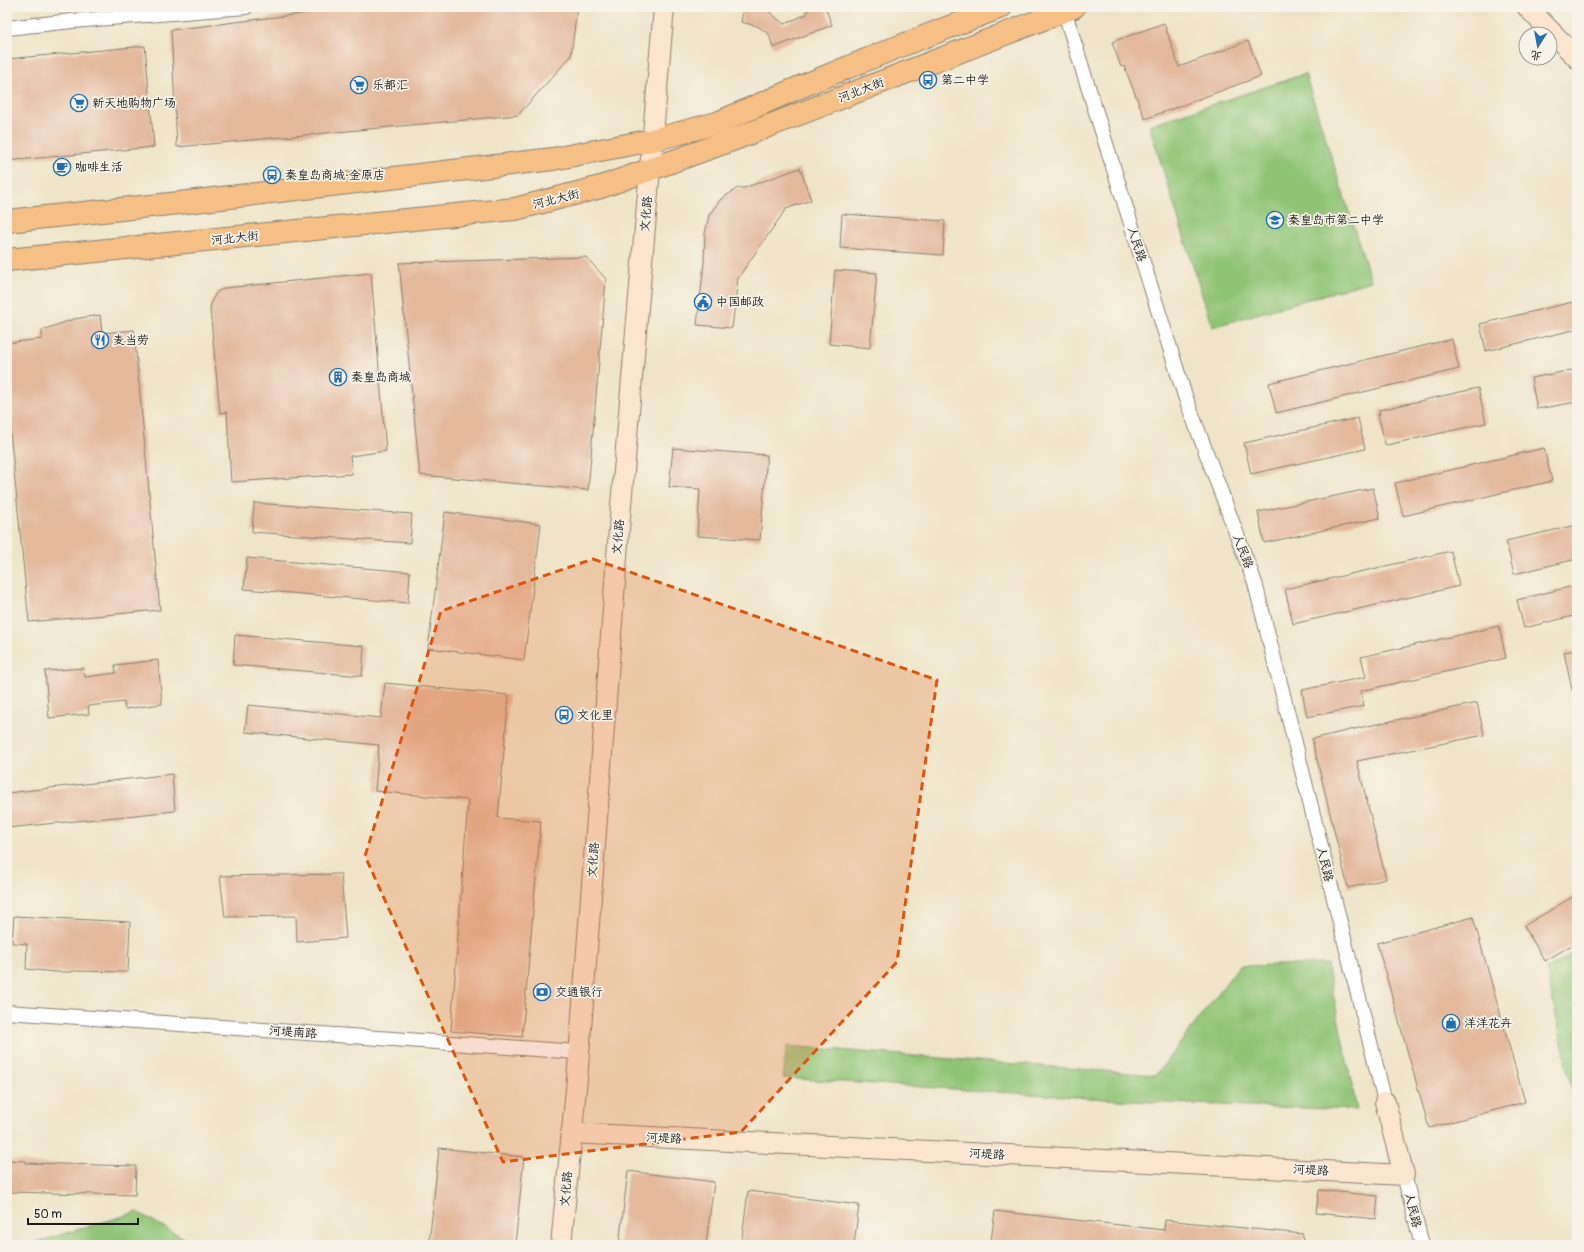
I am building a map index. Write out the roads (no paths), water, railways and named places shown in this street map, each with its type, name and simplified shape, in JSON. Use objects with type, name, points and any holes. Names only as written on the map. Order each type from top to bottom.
[{"type":"main road","name":"文化路","points":[[561,1245],[578,1060],[620,517],[653,140],[655,94],[664,7]]},
{"type":"main road","points":[[7,221],[179,203],[553,158],[653,140],[717,123],[800,87],[1001,7]]},
{"type":"main road","points":[[1527,7],[1577,58]]},
{"type":"main road","name":"河北大街","points":[[7,260],[515,209],[601,187],[735,139],[1069,9]]},
{"type":"main road","points":[[1385,1102],[1404,1175]]},
{"type":"main road","name":"河堤路","points":[[571,1133],[1404,1175]]},
{"type":"street","points":[[7,28],[72,21],[246,7]]},
{"type":"street","name":"人民路","points":[[1069,9],[1185,396],[1255,583],[1385,1102]]},
{"type":"street","name":"河堤南路","points":[[7,1012],[578,1060]]},
{"type":"street","name":"人民路","points":[[1404,1175],[1422,1245]]},
{"type":"place","name":"第二中学","points":[[928,80]]},
{"type":"place","name":"乐都汇","points":[[359,85]]},
{"type":"place","name":"新天地购物广场","points":[[79,103]]},
{"type":"place","name":"咖啡生活","points":[[62,167]]},
{"type":"place","name":"秦皇岛商城·金原店","points":[[272,175]]},
{"type":"place","name":"秦皇岛市第二中学","points":[[1275,220]]},
{"type":"place","name":"中国邮政","points":[[703,302]]},
{"type":"place","name":"麦当劳","points":[[100,340]]},
{"type":"place","name":"秦皇岛商城","points":[[338,377]]},
{"type":"place","name":"文化里","points":[[564,715]]},
{"type":"place","name":"交通银行","points":[[542,992]]},
{"type":"place","name":"洋洋花卉","points":[[1451,1023]]}]
